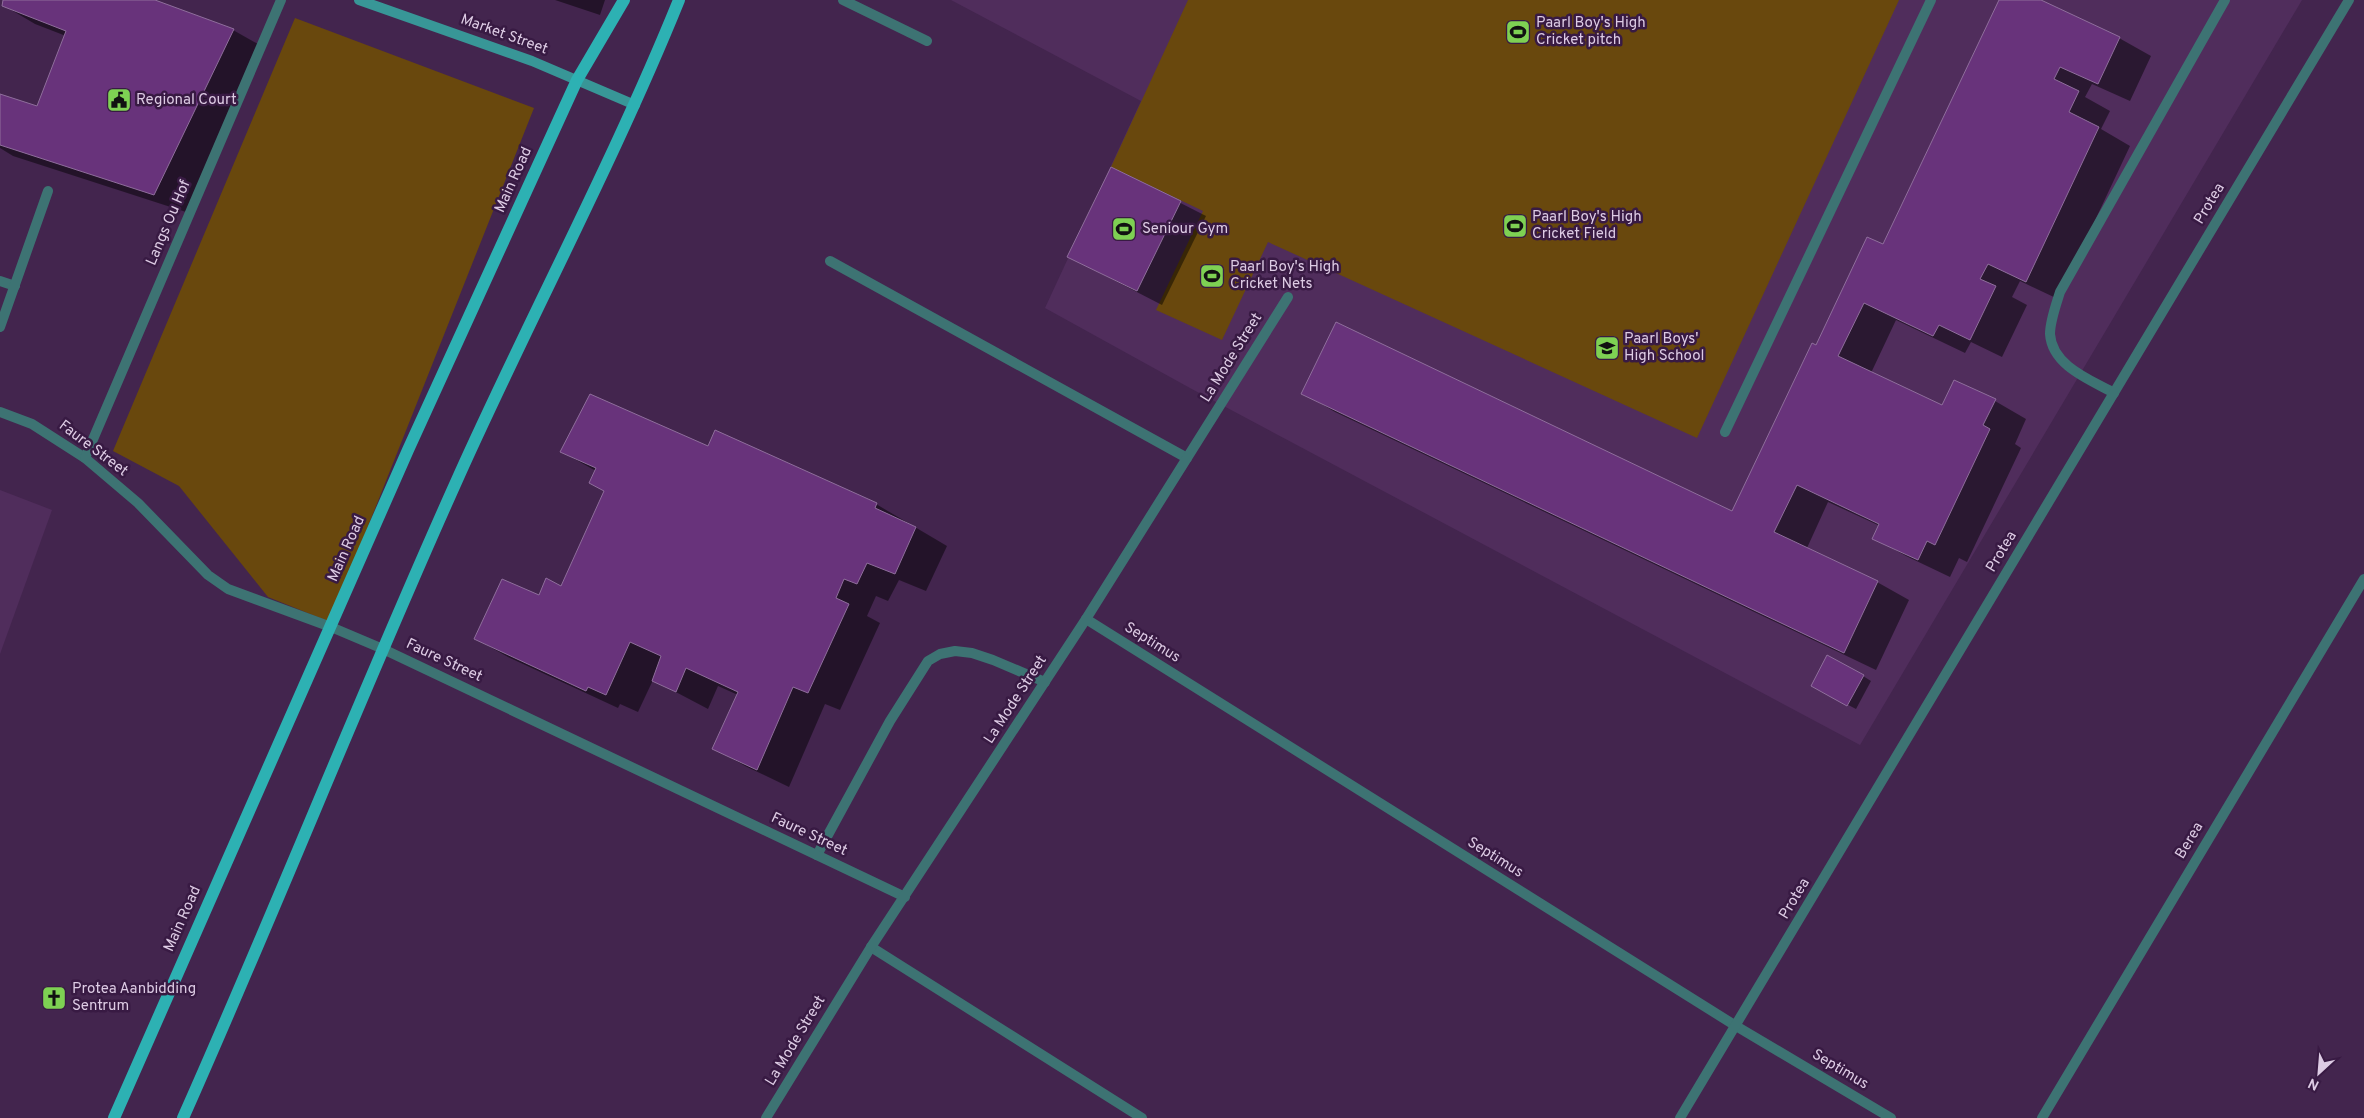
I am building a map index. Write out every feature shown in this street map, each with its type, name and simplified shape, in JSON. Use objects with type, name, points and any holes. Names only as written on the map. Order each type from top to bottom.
[{"type":"main road","name":"Market Street","points":[[360,0],[488,44],[635,105]]},
{"type":"main road","name":"Main Road","points":[[114,1118],[408,450],[577,80],[624,0]]},
{"type":"main road","points":[[183,1118],[246,976],[383,649],[458,477],[635,105],[680,0]]},
{"type":"street","name":"Langs Ou Hof","points":[[85,458],[282,0]]},
{"type":"street","points":[[843,0],[927,41]]},
{"type":"street","points":[[1725,432],[1931,0]]},
{"type":"street","points":[[2114,393],[2066,365],[2054,351],[2050,334],[2054,312],[2060,292],[2225,0]]},
{"type":"street","name":"Protea","points":[[1680,1118],[2349,0]]},
{"type":"street","points":[[0,327],[48,192]]},
{"type":"street","points":[[830,261],[1187,458]]},
{"type":"street","points":[[0,281],[15,286]]},
{"type":"street","name":"La Mode Street","points":[[766,1118],[871,947],[1086,620],[1288,298]]},
{"type":"street","name":"Faure Street","points":[[0,412],[32,424],[85,458],[138,503],[208,575],[228,589],[331,627],[383,649],[905,897]]},
{"type":"street","name":"Berea","points":[[2042,1118],[2364,579]]},
{"type":"street","name":"Septimus","points":[[1086,620],[1736,1026],[1891,1118]]},
{"type":"street","points":[[816,855],[890,721],[928,661],[940,654],[955,651],[972,653],[1045,682]]},
{"type":"street","points":[[871,947],[1142,1118]]},
{"type":"shaded area","name":"Paarl Boys' High School","points":[[951,0],[2302,0],[1860,745],[1190,388],[1045,308],[1141,101]]},
{"type":"shaded area","name":"Paarl Boy's High Cricket Field","points":[[1188,0],[1899,0],[1697,438],[1268,242],[1222,340],[1156,310],[1203,211],[1111,167]]},
{"type":"shaded area","points":[[295,18],[534,108],[330,622],[268,597],[179,486],[113,451]]},
{"type":"shaded area","points":[[0,490],[52,510],[0,654]]},
{"type":"building","name":"Regional Court","points":[[3,0],[155,0],[234,29],[154,195],[0,145],[0,94],[37,106],[66,31],[2,6]]},
{"type":"building","points":[[1999,0],[2041,0],[2120,37],[2098,84],[2060,67],[2054,79],[2079,91],[2069,112],[2099,127],[2026,282],[1988,264],[1980,279],[1996,286],[1970,340],[1939,325],[1933,336],[1864,303],[1838,356],[1942,405],[1954,380],[1996,399],[1983,425],[1990,429],[1935,545],[1927,541],[1918,560],[1872,539],[1879,524],[1797,485],[1774,532],[1878,581],[1844,653],[1301,394],[1336,322],[1732,511],[1812,343],[1816,345],[1867,237],[1883,244]]},
{"type":"building","name":"Seniour Gym","points":[[1111,167],[1181,201],[1137,291],[1067,257]]},
{"type":"building","points":[[590,394],[708,446],[715,430],[877,503],[875,508],[916,527],[895,574],[867,563],[857,584],[844,579],[836,598],[849,604],[808,693],[793,687],[757,770],[712,749],[738,692],[686,668],[676,692],[652,681],[661,656],[630,642],[606,695],[588,687],[586,691],[474,639],[502,579],[539,595],[546,578],[561,586],[604,491],[589,483],[596,468],[560,452]]},
{"type":"building","points":[[1827,655],[1864,675],[1847,706],[1811,686]]},
{"type":"place","name":"Paarl Boy's High Cricket pitch","points":[[1518,32]]},
{"type":"place","name":"Regional Court","points":[[119,100]]},
{"type":"place","name":"Paarl Boy's High Cricket Field","points":[[1515,226]]},
{"type":"place","name":"Seniour Gym","points":[[1124,229]]},
{"type":"place","name":"Paarl Boy's High Cricket Nets","points":[[1212,276]]},
{"type":"place","name":"Paarl Boys' High School","points":[[1607,348]]},
{"type":"place","name":"Protea Aanbidding Sentrum","points":[[54,998]]}]
